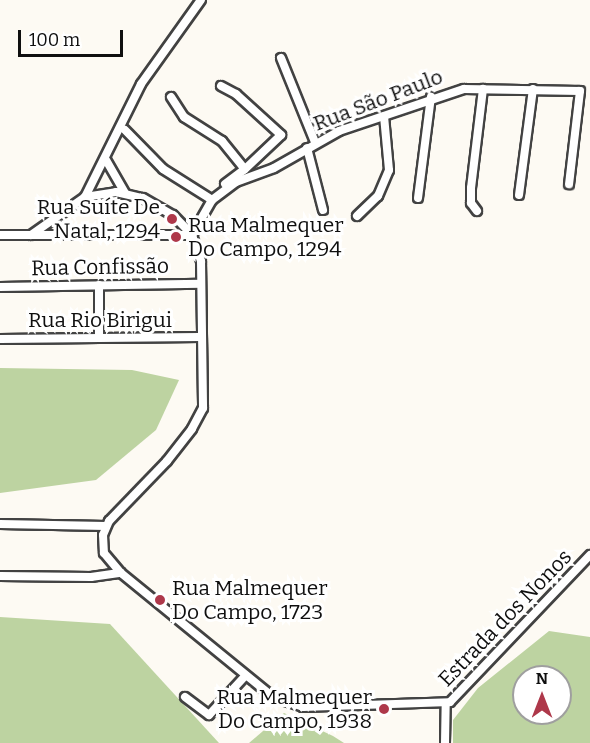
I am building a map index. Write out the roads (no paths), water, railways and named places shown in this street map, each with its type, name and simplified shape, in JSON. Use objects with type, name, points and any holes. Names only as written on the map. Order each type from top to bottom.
[{"type":"street","points":[[31,235],[85,196],[106,160],[141,84],[201,0]]},
{"type":"street","points":[[281,58],[315,142]]},
{"type":"street","points":[[221,86],[236,94],[281,135],[245,169],[225,183],[225,189]]},
{"type":"street","name":"Rua São Paulo","points":[[192,235],[212,200],[225,189],[274,168],[315,142],[431,97],[464,89],[577,89],[582,95],[569,184]]},
{"type":"street","points":[[477,212],[471,203],[471,188],[483,89]]},
{"type":"street","points":[[519,195],[533,89]]},
{"type":"street","points":[[171,97],[184,117],[222,141],[245,169]]},
{"type":"street","points":[[418,198],[431,97]]},
{"type":"street","points":[[357,216],[378,196],[389,170],[384,116]]},
{"type":"street","points":[[125,130],[163,169],[212,200]]},
{"type":"street","points":[[307,148],[322,210]]},
{"type":"street","points":[[106,160],[125,193]]},
{"type":"street","points":[[85,196],[125,193],[181,220],[192,235],[200,253],[200,337],[204,401],[201,414],[167,461],[106,526],[104,553],[121,573],[273,697],[292,705],[446,704],[445,743]]},
{"type":"street","points":[[174,233],[181,220]]},
{"type":"street","points":[[0,235],[174,233],[192,235]]},
{"type":"street","name":"Rua Confissão","points":[[0,287],[201,284]]},
{"type":"street","points":[[99,285],[99,337]]},
{"type":"street","name":"Rua Rio Birigui","points":[[0,339],[200,337]]},
{"type":"street","points":[[0,524],[106,526]]},
{"type":"street","name":"Estrada dos Nonos","points":[[446,704],[457,697],[590,555]]},
{"type":"street","points":[[0,576],[91,577],[121,573]]},
{"type":"street","points":[[185,697],[209,715],[246,675]]},
{"type":"place","name":"Rua Suíte De Natal, 1294","points":[[172,219]]},
{"type":"place","name":"Rua Malmequer Do Campo, 1294","points":[[176,237]]},
{"type":"place","name":"Rua Malmequer Do Campo, 1723","points":[[160,600]]},
{"type":"place","name":"Rua Malmequer Do Campo, 1938","points":[[384,709]]}]
